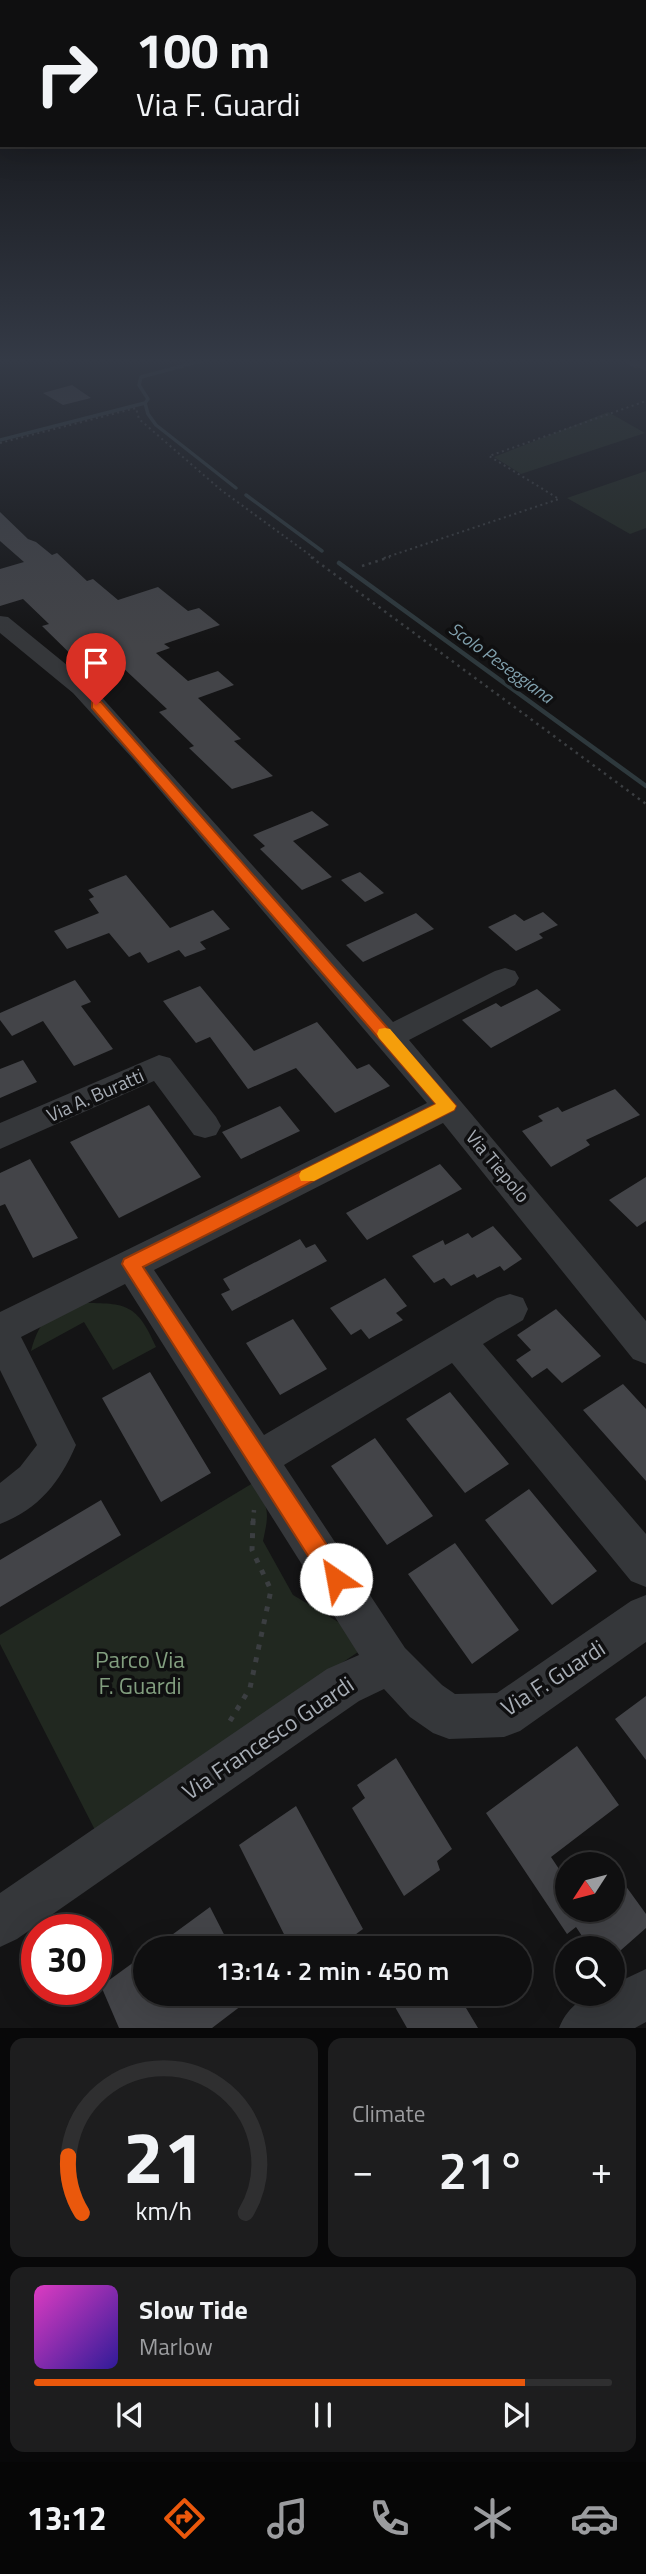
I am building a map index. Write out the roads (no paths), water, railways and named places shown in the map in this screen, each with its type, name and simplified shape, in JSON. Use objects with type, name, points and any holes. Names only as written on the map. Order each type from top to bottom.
[{"type":"street","name":"Via Tiepolo","points":[[0,622],[80,688],[143,755],[448,1106],[646,1348]]},
{"type":"street","points":[[388,1038],[505,978]]},
{"type":"street","name":"Via A. Buratti","points":[[0,1137],[159,1066],[205,1126]]},
{"type":"street","points":[[0,1505],[14,1497],[48,1466],[57,1445],[0,1332],[448,1106]]},
{"type":"street","points":[[131,1264],[390,1663]]},
{"type":"street","points":[[259,1460],[510,1309]]},
{"type":"street","points":[[457,1341],[646,1566]]},
{"type":"street","name":"Via F. Guardi","points":[[390,1663],[426,1701],[449,1717],[504,1715],[646,1616]]},
{"type":"street","name":"Via Francesco Guardi","points":[[0,1922],[343,1685],[390,1663]]},
{"type":"street","points":[[585,2028],[646,1994]]},
{"type":"waterway","name":"Scolo Peseggiana","points":[[195,456],[236,488]]},
{"type":"waterway","name":"Scolo Peseggiana","points":[[246,495],[322,551]]},
{"type":"waterway","name":"Scolo Peseggiana","points":[[339,563],[646,786]]},
{"type":"park label","name":"Parco Via F. Guardi","points":[[140,1673]]}]
